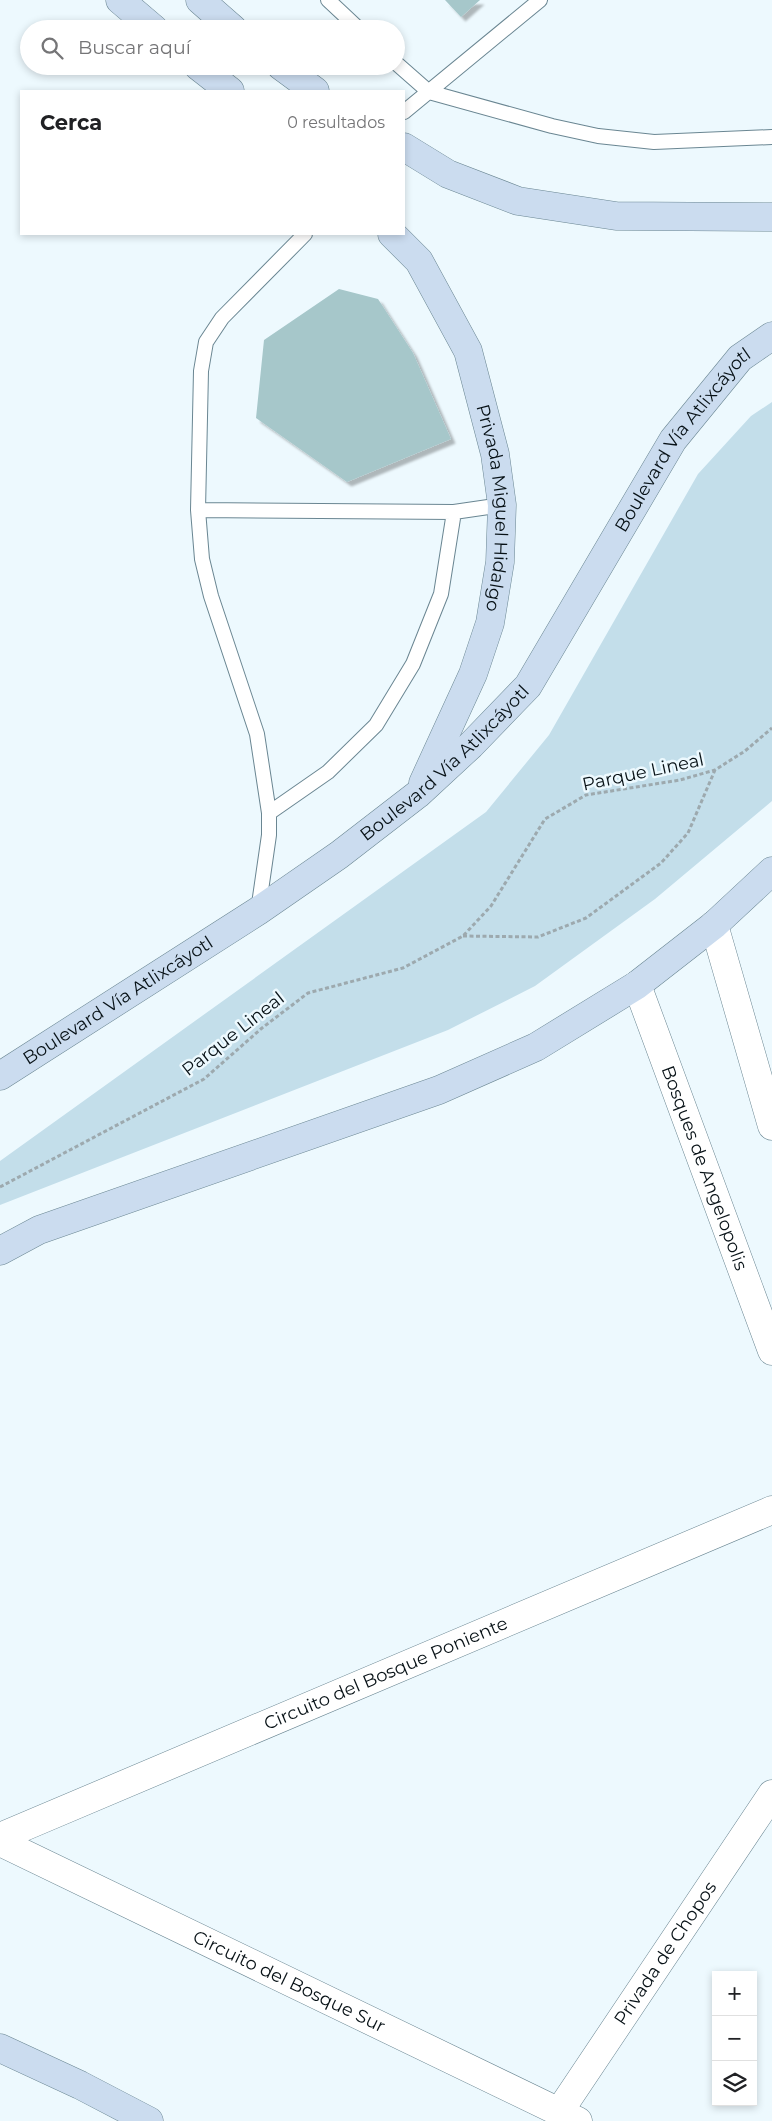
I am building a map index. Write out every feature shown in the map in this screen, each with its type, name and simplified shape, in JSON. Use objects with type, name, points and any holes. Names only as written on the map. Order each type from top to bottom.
[{"type":"main road","points":[[120,0],[143,20]]},
{"type":"main road","points":[[200,0],[223,20]]},
{"type":"main road","points":[[210,75],[229,90]]},
{"type":"main road","points":[[293,75],[314,90]]},
{"type":"main road","points":[[405,148],[448,174],[518,201],[616,216],[772,217]]},
{"type":"main road","name":"Privada Miguel Hidalgo","points":[[393,235],[419,262],[468,351],[495,454],[502,505],[500,562],[490,624],[473,674],[418,794]]},
{"type":"main road","name":"Boulevard Vía Atlixcáyotl","points":[[0,1076],[339,856],[418,794],[472,745],[528,686],[673,440],[740,358],[772,336]]},
{"type":"main road","points":[[0,1251],[39,1230],[439,1090],[536,1047],[637,986],[714,925],[772,871]]},
{"type":"main road","points":[[0,2048],[80,2085],[150,2121]]},
{"type":"street","points":[[714,925],[772,1126]]},
{"type":"street","name":"Bosques de Angelopolis","points":[[637,986],[765,1313],[772,1351]]},
{"type":"street","name":"Circuito del Bosque Poniente","points":[[0,1837],[772,1510]]},
{"type":"street","name":"Privada de Chopos","points":[[569,2116],[772,1794]]},
{"type":"street","name":"Circuito del Bosque Sur","points":[[0,1842],[569,2116]]},
{"type":"lane","points":[[328,0],[349,20]]},
{"type":"lane","points":[[405,111],[540,0]]},
{"type":"lane","points":[[405,70],[429,92],[552,126],[598,136],[654,142],[772,137]]},
{"type":"lane","points":[[258,910],[269,835],[269,813],[257,734],[211,596],[202,559],[198,510],[201,371],[206,342],[222,318],[304,235]]},
{"type":"lane","points":[[198,510],[454,512],[502,505]]},
{"type":"lane","points":[[269,813],[328,772],[376,726],[413,664],[441,594],[454,512]]},
{"type":"path","name":"Parque Lineal","points":[[0,1187],[204,1079],[262,1028],[308,993],[403,968],[463,936],[491,906],[545,819],[586,795],[680,780],[715,770],[745,751],[772,728]]},
{"type":"path","name":"Parque Lineal","points":[[463,936],[538,936],[586,918],[661,863],[688,832],[715,770]]},
{"type":"shaded area","points":[[772,402],[772,801],[655,899],[535,986],[448,1030],[0,1205],[0,1161],[486,812],[549,735],[698,474],[751,416]]},
{"type":"building","points":[[445,0],[480,0],[461,17]]},
{"type":"building","points":[[339,289],[378,299],[413,353],[451,439],[347,482],[256,418],[264,340]]}]
